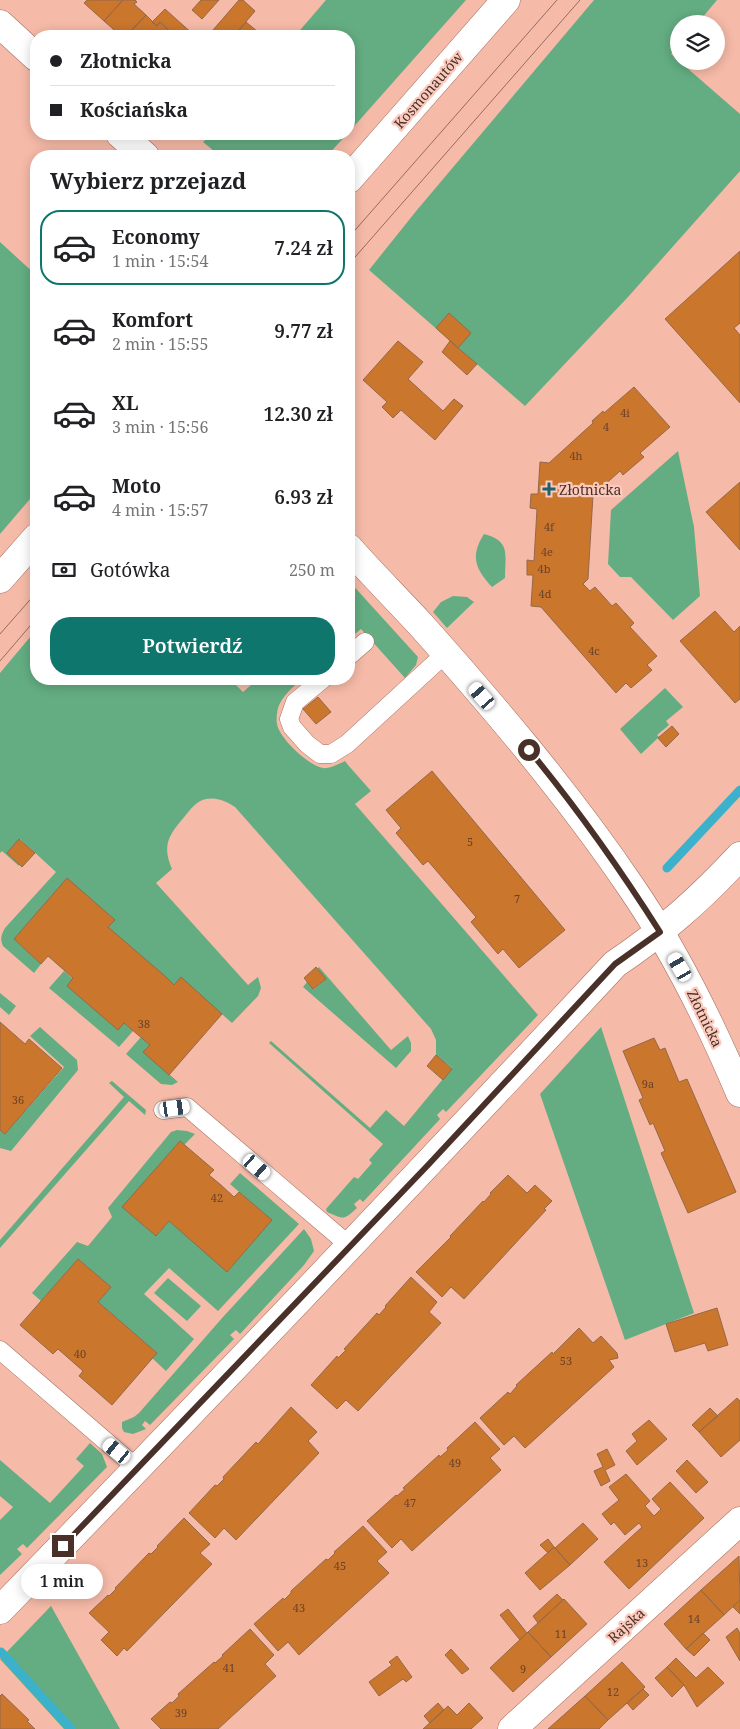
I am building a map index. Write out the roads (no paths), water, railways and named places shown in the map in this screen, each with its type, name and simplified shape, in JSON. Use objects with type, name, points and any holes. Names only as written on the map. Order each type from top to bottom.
[{"type":"street","name":"Kosmonautów","points":[[355,172],[506,0]]},
{"type":"street","points":[[0,24],[30,52]]},
{"type":"street","points":[[127,140],[138,150]]},
{"type":"street","points":[[0,579],[30,545]]},
{"type":"street","name":"Złotnicka","points":[[355,555],[540,763],[631,887],[680,967],[725,1057],[740,1093]]},
{"type":"street","points":[[0,1610],[138,1469],[615,964],[660,932],[703,895],[740,856]]},
{"type":"street","name":"Rajska","points":[[512,1729],[740,1521]]},
{"type":"lane","points":[[355,651],[365,642]]},
{"type":"lane","points":[[316,685],[295,702],[289,719],[292,727],[313,750],[320,754],[331,754],[347,744],[445,654]]},
{"type":"lane","points":[[163,1110],[187,1107],[350,1246]]},
{"type":"lane","points":[[0,1350],[138,1469]]},
{"type":"waterway","points":[[667,868],[740,790]]},
{"type":"waterway","points":[[1,1652],[71,1729]]},
{"type":"tram line","points":[[355,230],[557,0]]},
{"type":"tram line","points":[[355,257],[580,0]]},
{"type":"tram line","points":[[0,634],[30,600]]},
{"type":"tram line","points":[[0,661],[30,626]]},
{"type":"place","name":"Złotnicka","points":[[549,489]]}]
